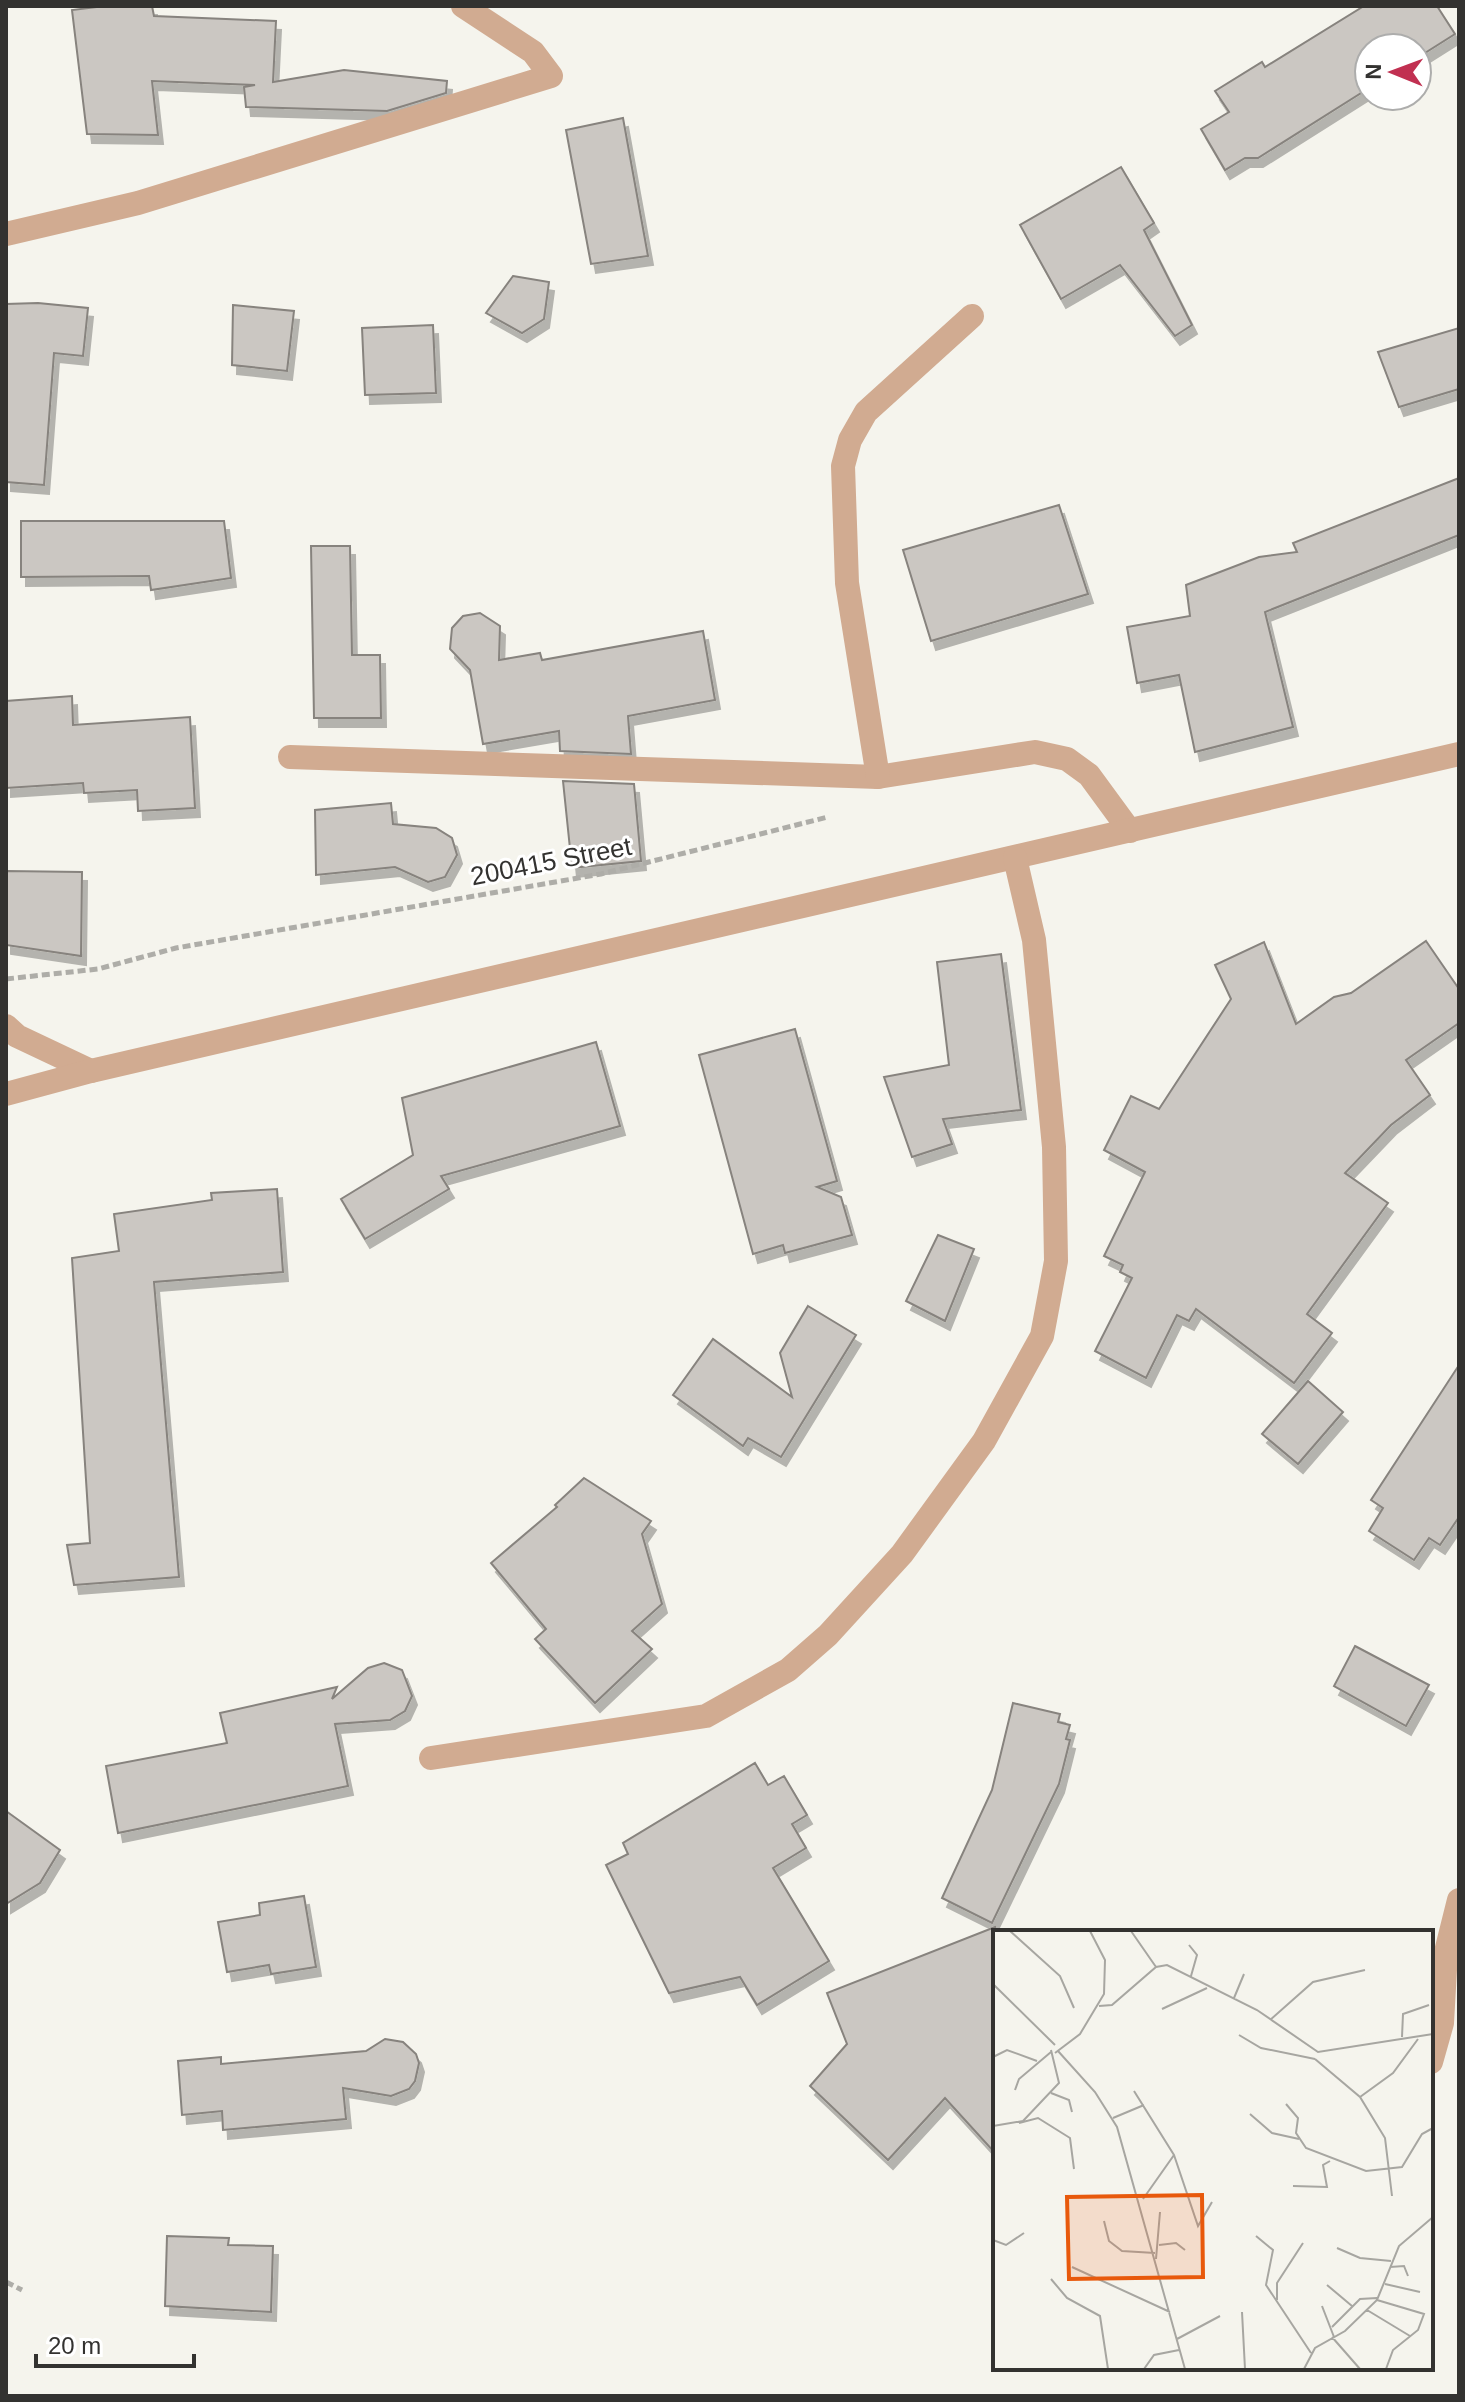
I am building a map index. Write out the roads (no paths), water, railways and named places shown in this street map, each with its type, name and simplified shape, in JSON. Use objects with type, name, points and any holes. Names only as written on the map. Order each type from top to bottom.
[{"type":"street","points":[[6,234],[138,203],[551,76],[533,52],[463,6]]},
{"type":"street","points":[[878,777],[847,583],[843,466],[850,440],[866,412],[972,316]]},
{"type":"street","points":[[290,757],[878,777],[1035,752],[1067,759],[1089,775],[1130,831]]},
{"type":"street","points":[[6,1094],[91,1071],[1459,754]]},
{"type":"street","points":[[431,1758],[706,1716],[788,1670],[828,1635],[902,1554],[984,1441],[1042,1336],[1056,1261],[1054,1147],[1034,940],[1015,858]]},
{"type":"street","points":[[6,1026],[17,1036],[91,1071]]},
{"type":"street","points":[[1433,2055],[1442,2023],[1446,1952],[1459,1900]]}]
